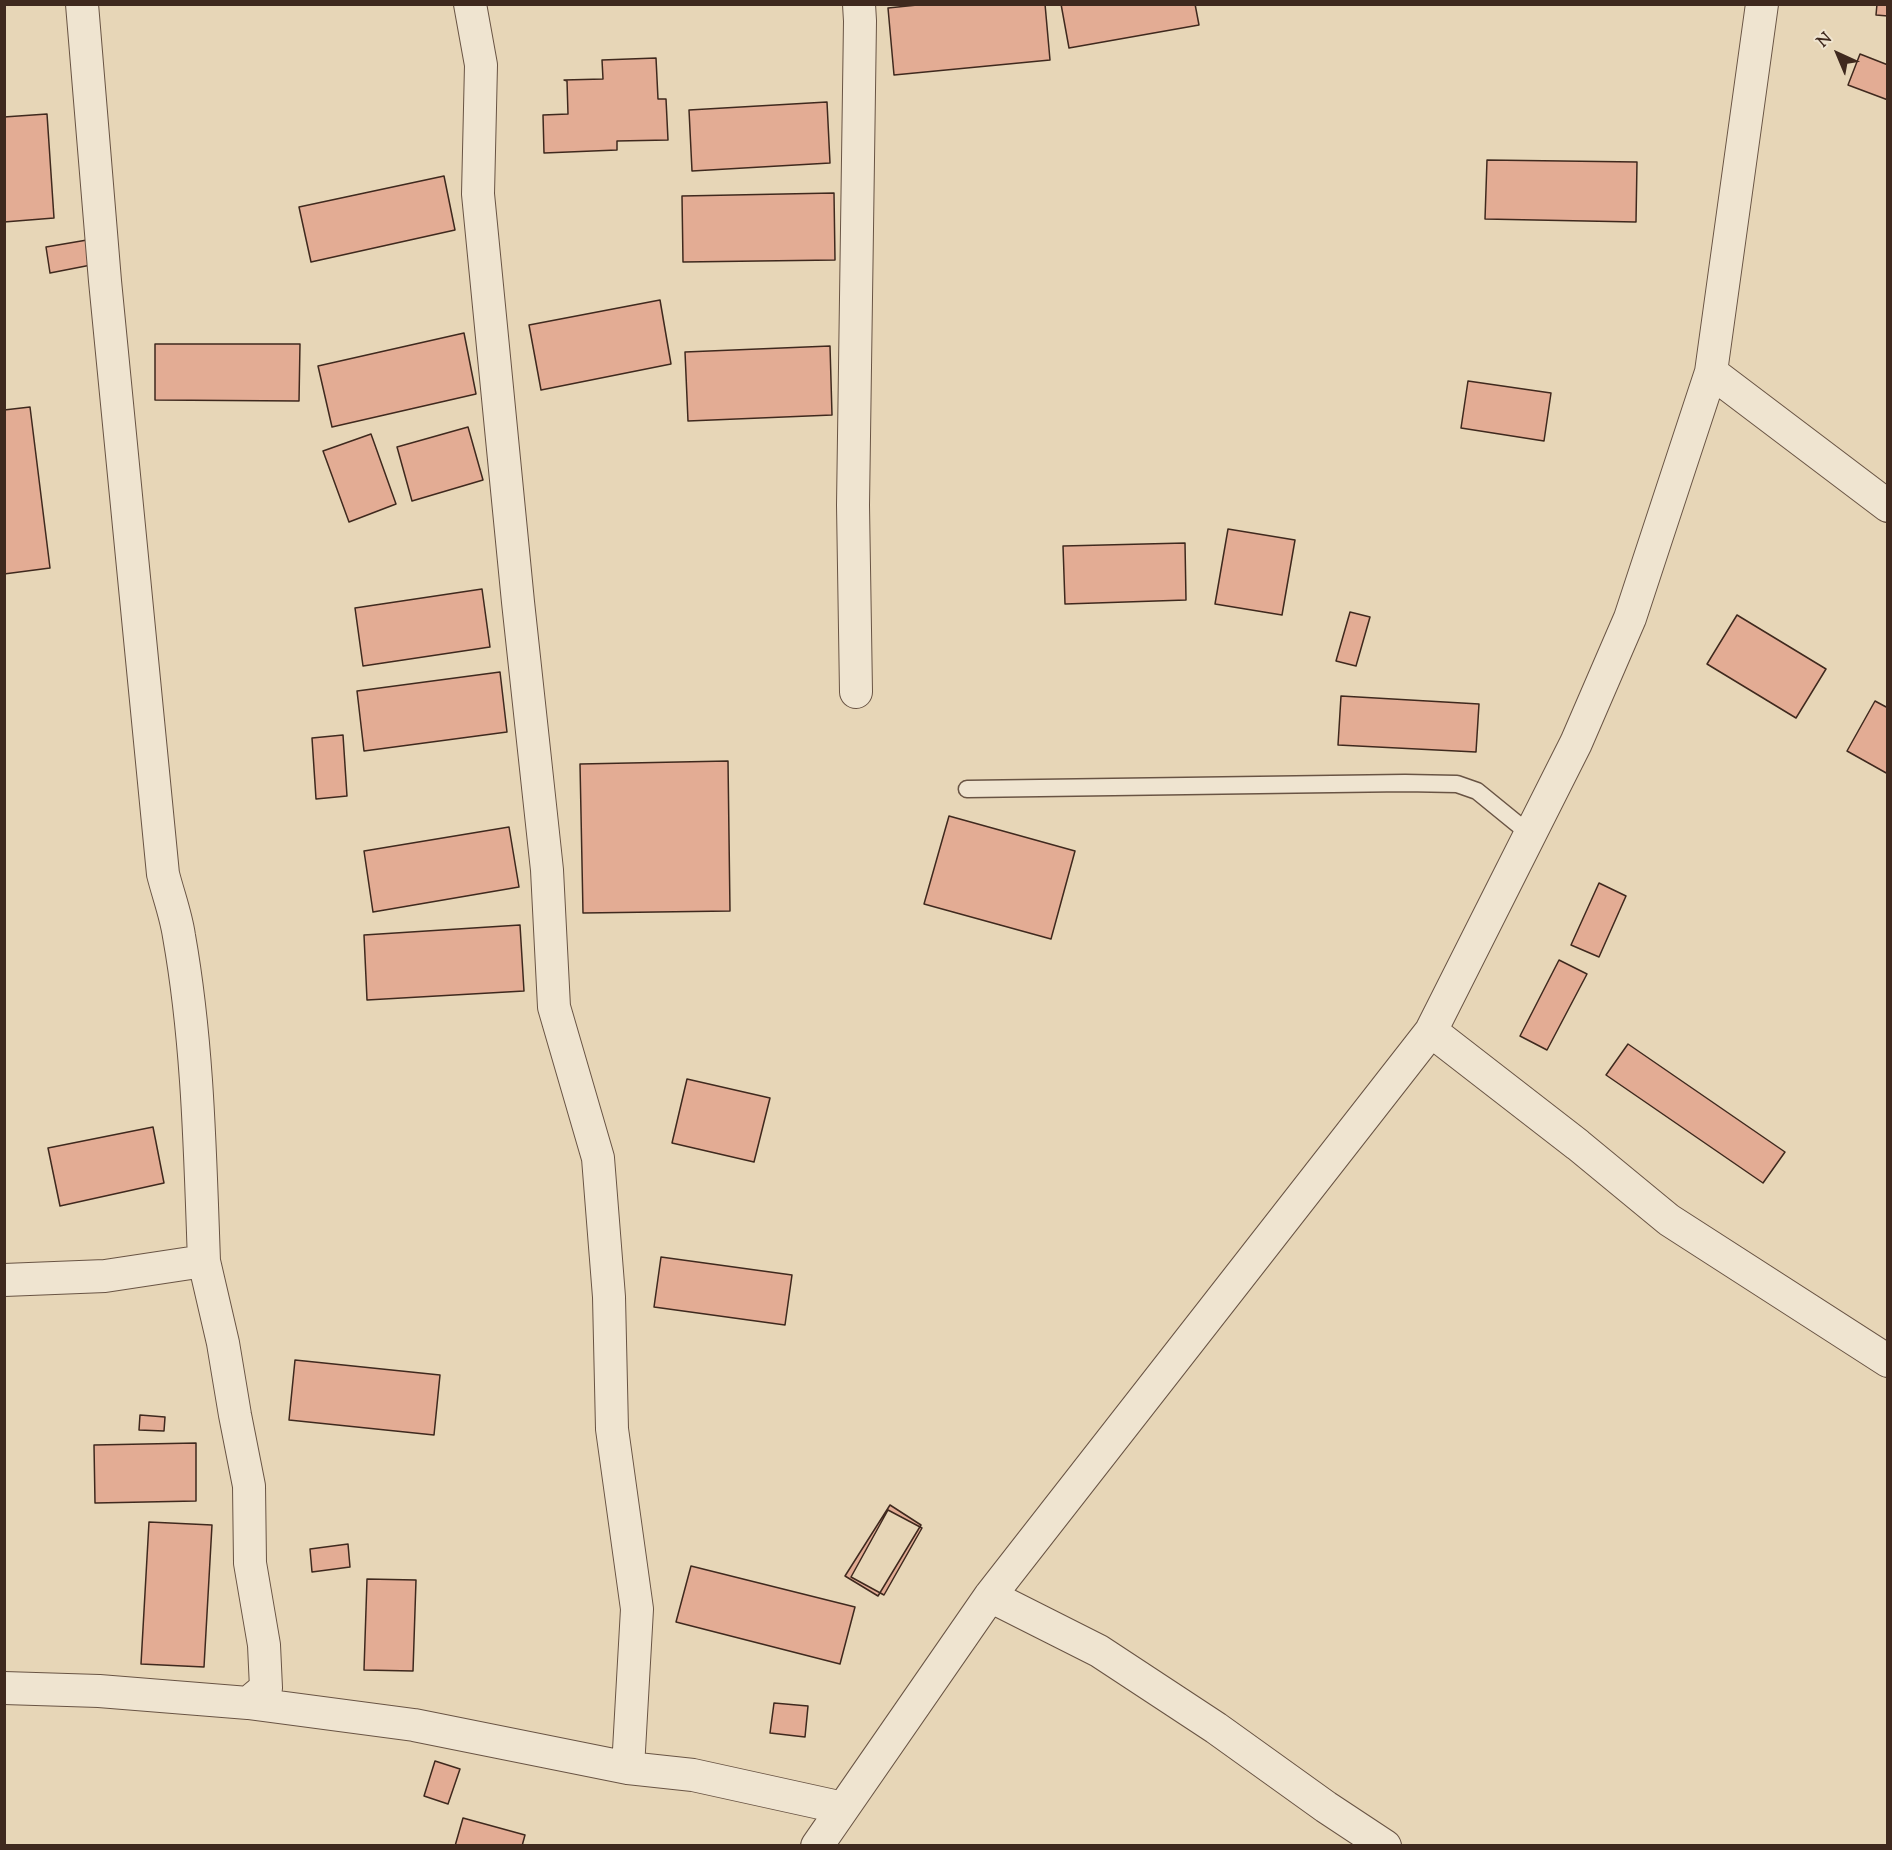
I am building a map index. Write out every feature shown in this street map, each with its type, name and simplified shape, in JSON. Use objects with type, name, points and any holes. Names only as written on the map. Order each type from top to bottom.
[{"type":"street","points":[[82,4],[106,293],[163,874],[179,934],[198,1093],[204,1261],[223,1343],[249,1486],[250,1563],[264,1645],[266,1688],[248,1703]]},
{"type":"street","points":[[470,4],[481,65],[478,194],[547,870],[554,1007],[598,1158],[609,1297],[612,1429],[637,1609],[628,1768]]},
{"type":"street","points":[[856,692],[853,505],[859,4]]},
{"type":"street","points":[[817,1845],[990,1596],[1431,1031],[1576,743],[1630,618],[1711,372],[1762,4]]},
{"type":"street","points":[[1711,372],[1887,506]]},
{"type":"street","points":[[1431,1031],[1578,1145],[1669,1220],[1887,1361]]},
{"type":"street","points":[[4,1280],[105,1276],[204,1261]]},
{"type":"street","points":[[990,1596],[1099,1651],[1216,1728],[1326,1807],[1385,1845]]},
{"type":"street","points":[[4,1688],[99,1690],[248,1703],[414,1725],[628,1768],[693,1775],[843,1808]]},
{"type":"lane","points":[[967,789],[1457,784],[1478,791],[1531,835]]},
{"type":"building","points":[[927,4],[1045,4],[1050,60],[894,75],[888,8]]},
{"type":"building","points":[[1061,4],[1195,4],[1199,25],[1069,48]]},
{"type":"building","points":[[1877,4],[1888,4],[1888,16],[1876,15]]},
{"type":"building","points":[[1860,54],[1888,65],[1888,100],[1848,85]]},
{"type":"building","points":[[656,58],[658,99],[666,99],[668,140],[617,141],[617,150],[544,153],[543,115],[568,114],[567,81],[564,80],[603,79],[602,60]]},
{"type":"building","points":[[827,102],[830,163],[692,171],[689,110]]},
{"type":"building","points":[[47,114],[54,218],[4,222],[4,117]]},
{"type":"building","points":[[1487,160],[1637,162],[1636,222],[1485,219]]},
{"type":"building","points":[[444,176],[455,230],[311,262],[299,207]]},
{"type":"building","points":[[834,193],[835,260],[683,262],[682,196]]},
{"type":"building","points":[[87,240],[91,265],[50,273],[46,247]]},
{"type":"building","points":[[660,300],[671,364],[541,390],[529,325]]},
{"type":"building","points":[[464,333],[476,394],[332,427],[318,366]]},
{"type":"building","points":[[155,344],[300,344],[299,401],[155,400]]},
{"type":"building","points":[[830,346],[832,415],[688,421],[685,352]]},
{"type":"building","points":[[1468,381],[1551,393],[1544,441],[1461,428]]},
{"type":"building","points":[[30,407],[50,568],[4,574],[4,410]]},
{"type":"building","points":[[468,427],[483,480],[412,501],[397,447]]},
{"type":"building","points":[[371,434],[396,504],[349,522],[323,451]]},
{"type":"building","points":[[1228,529],[1295,540],[1282,615],[1215,604]]},
{"type":"building","points":[[1185,543],[1186,600],[1065,604],[1063,546]]},
{"type":"building","points":[[482,589],[490,647],[363,666],[355,608]]},
{"type":"building","points":[[1350,612],[1370,617],[1356,666],[1336,661]]},
{"type":"building","points":[[1737,615],[1826,669],[1796,718],[1707,664]]},
{"type":"building","points":[[500,672],[507,732],[364,751],[357,691]]},
{"type":"building","points":[[1341,696],[1479,704],[1476,752],[1338,745]]},
{"type":"building","points":[[1875,701],[1888,708],[1888,774],[1847,751]]},
{"type":"building","points":[[343,735],[347,796],[316,799],[312,738]]},
{"type":"building","points":[[728,761],[730,911],[583,913],[580,764]]},
{"type":"building","points":[[949,816],[1075,851],[1051,939],[924,904]]},
{"type":"building","points":[[509,827],[519,887],[373,912],[364,851]]},
{"type":"building","points":[[1599,883],[1626,896],[1599,957],[1571,945]]},
{"type":"building","points":[[520,925],[524,991],[367,1000],[364,935]]},
{"type":"building","points":[[1559,960],[1587,974],[1547,1050],[1520,1036]]},
{"type":"building","points":[[1628,1044],[1785,1152],[1763,1183],[1606,1075]]},
{"type":"building","points":[[687,1079],[770,1098],[754,1162],[672,1143]]},
{"type":"building","points":[[153,1127],[164,1183],[60,1206],[48,1148]]},
{"type":"building","points":[[661,1257],[792,1275],[785,1325],[654,1307]]},
{"type":"building","points":[[295,1360],[440,1375],[434,1435],[289,1420]]},
{"type":"building","points":[[140,1415],[165,1417],[164,1431],[139,1430]]},
{"type":"building","points":[[196,1443],[196,1501],[95,1503],[94,1445]]},
{"type":"building","points":[[890,1505],[921,1525],[878,1596],[845,1576]]},
{"type":"building","points":[[888,1510],[922,1528],[884,1595],[851,1577]]},
{"type":"building","points":[[149,1522],[212,1525],[204,1667],[141,1664]]},
{"type":"building","points":[[348,1544],[350,1567],[312,1572],[310,1549]]},
{"type":"building","points":[[691,1566],[855,1607],[840,1664],[676,1622]]},
{"type":"building","points":[[367,1579],[416,1580],[413,1671],[364,1670]]},
{"type":"building","points":[[774,1703],[808,1706],[805,1737],[770,1733]]},
{"type":"building","points":[[435,1761],[460,1769],[448,1804],[424,1796]]},
{"type":"building","points":[[463,1818],[525,1835],[522,1846],[455,1846]]}]
